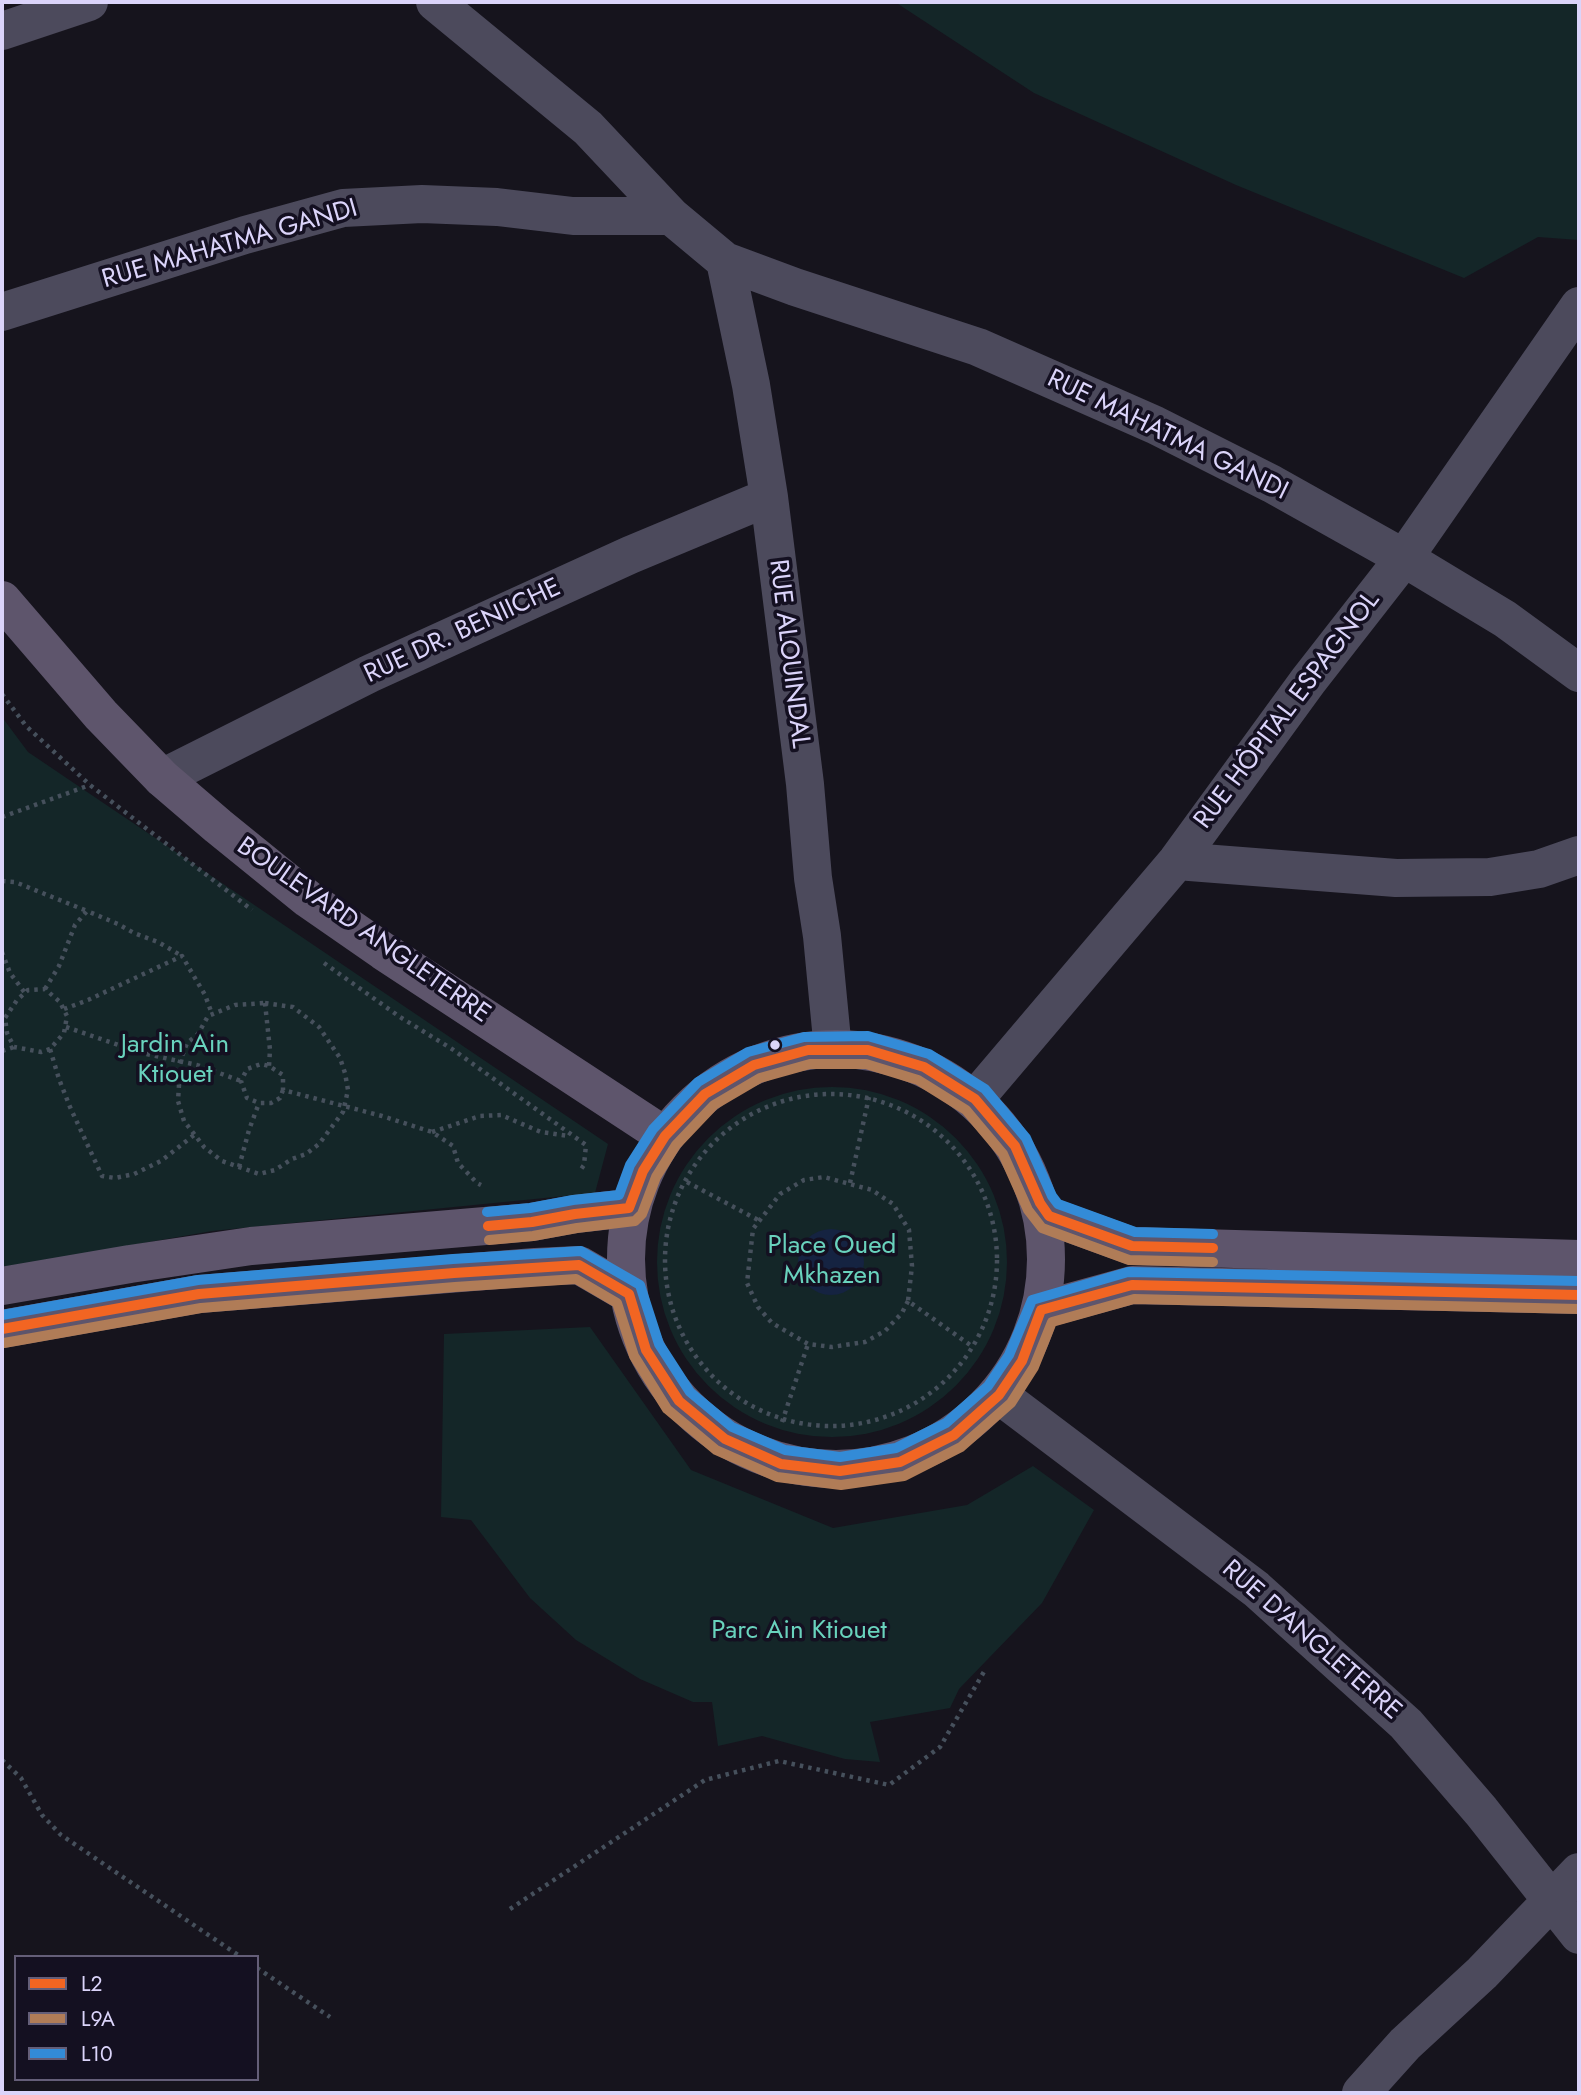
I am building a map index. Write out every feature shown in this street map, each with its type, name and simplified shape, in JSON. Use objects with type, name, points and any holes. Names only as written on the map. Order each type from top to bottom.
[{"type":"main road","name":"BOULEVARD ANGLETERRE","points":[[2,600],[101,715],[162,778],[218,827],[308,899],[383,951],[666,1136]]},
{"type":"main road","points":[[1049,1216],[1041,1310],[1022,1361],[999,1395],[954,1435],[900,1462],[840,1471],[781,1464],[725,1439],[679,1401],[646,1350],[629,1294],[623,1254],[629,1208],[643,1171],[666,1136],[705,1094],[754,1065],[808,1050],[868,1050],[924,1067],[975,1099],[1015,1146],[1040,1203],[1049,1216],[1132,1246],[1579,1259]]},
{"type":"main road","points":[[2,1286],[251,1246],[532,1222],[629,1208]]},
{"type":"main road","points":[[2,1329],[199,1294],[535,1267],[579,1265],[629,1294]]},
{"type":"main road","points":[[1041,1310],[1132,1284],[1579,1295]]},
{"type":"street","points":[[2,31],[89,2]]},
{"type":"street","points":[[435,2],[587,128],[671,216],[724,261]]},
{"type":"street","name":"RUE MAHATMA GANDI","points":[[2,312],[245,235],[343,208],[422,204],[497,207],[573,216],[671,216]]},
{"type":"street","name":"RUE MAHATMA GANDI","points":[[724,261],[978,347],[1156,425],[1272,484],[1404,558],[1505,619],[1579,673]]},
{"type":"street","name":"RUE ALOUINDAL","points":[[724,261],[751,385],[769,497],[805,784],[833,1050]]},
{"type":"street","name":"RUE HÔPITAL ESPAGNOL","points":[[975,1099],[1177,861],[1308,681],[1404,558],[1579,306]]},
{"type":"street","name":"RUE DR. BENIICHE","points":[[162,778],[382,669],[630,555],[769,497]]},
{"type":"street","points":[[1177,861],[1396,878],[1490,877],[1539,869],[1579,855]]},
{"type":"street","name":"RUE D'ANGLETERRE","points":[[999,1395],[1256,1589],[1377,1697],[1406,1724],[1481,1811],[1579,1935]]},
{"type":"street","points":[[1361,2093],[1405,2044],[1482,1973],[1579,1872]]},
{"type":"path","points":[[2,694],[26,726],[90,785],[255,911]]},
{"type":"path","points":[[2,817],[90,785]]},
{"type":"path","points":[[2,881],[24,885],[118,924],[158,942],[182,957],[205,995],[212,1014]]},
{"type":"path","points":[[45,989],[75,925],[87,911]]},
{"type":"path","points":[[2,952],[10,973],[25,993]]},
{"type":"path","points":[[64,1009],[182,957]]},
{"type":"path","points":[[319,959],[400,1017],[452,1049],[586,1145],[584,1165],[578,1174]]},
{"type":"path","points":[[2,1051],[15,1047],[41,1052],[50,1049],[64,1033],[67,1016],[64,1009],[45,989],[28,990],[17,1000],[5,1018],[7,1033],[15,1047]]},
{"type":"path","points":[[265,1003],[269,1066]]},
{"type":"path","points":[[265,1003],[293,1007],[319,1027],[340,1058],[348,1090],[343,1112],[319,1144],[275,1170],[259,1174],[222,1161],[194,1135],[184,1121],[178,1101],[176,1072],[187,1043],[198,1034],[208,1016],[235,1005],[265,1003]]},
{"type":"path","points":[[65,1027],[142,1053],[197,1065],[242,1081]]},
{"type":"path","points":[[50,1049],[70,1107],[102,1176],[115,1178],[134,1174],[161,1161],[194,1135]]},
{"type":"path","points":[[261,1064],[269,1066],[283,1075],[283,1090],[279,1098],[271,1103],[259,1103],[247,1098],[242,1081],[247,1069],[261,1064]]},
{"type":"path","points":[[283,1090],[432,1132],[453,1146],[458,1163],[477,1183],[487,1187]]},
{"type":"path","points":[[839,1093],[869,1097],[897,1107],[918,1119],[943,1140],[964,1164],[989,1212],[999,1252],[990,1306],[982,1333],[964,1362],[939,1387],[901,1413],[876,1421],[840,1424],[782,1422],[760,1412],[719,1384],[685,1344],[674,1306],[667,1260],[674,1219],[696,1165],[727,1127],[750,1111],[772,1101],[802,1094],[839,1093]]},
{"type":"path","points":[[850,1183],[869,1097]]},
{"type":"path","points":[[239,1167],[259,1103]]},
{"type":"path","points":[[432,1132],[480,1116],[501,1115],[541,1132],[579,1140]]},
{"type":"path","points":[[824,1177],[850,1183],[872,1190],[893,1204],[909,1230],[912,1266],[908,1301],[902,1313],[885,1331],[865,1342],[832,1347],[808,1344],[772,1323],[758,1307],[747,1283],[753,1229],[780,1194],[804,1180],[824,1177]]},
{"type":"path","points":[[687,1182],[758,1220]]},
{"type":"path","points":[[908,1301],[973,1347]]},
{"type":"path","points":[[782,1422],[808,1344]]},
{"type":"path","points":[[510,1909],[705,1780],[779,1761],[889,1786],[940,1746],[985,1670]]},
{"type":"path","points":[[2,1760],[21,1778],[42,1815],[61,1835],[238,1955]]},
{"type":"path","points":[[259,1969],[330,2017]]},
{"type":"green space","points":[[895,2],[1579,2],[1579,240],[1538,237],[1464,278],[1236,185],[1034,93]]},
{"type":"green space","name":"Jardin Ain Ktiouet","points":[[2,717],[28,752],[608,1144],[595,1193],[212,1231],[2,1268]]},
{"type":"green space","name":"Place Oued Mkhazen","points":[[832,1087],[866,1090],[899,1100],[929,1117],[956,1138],[977,1165],[994,1195],[1004,1228],[1007,1262],[1004,1296],[994,1329],[977,1359],[956,1386],[929,1407],[899,1424],[866,1434],[832,1437],[798,1434],[765,1424],[735,1407],[708,1386],[687,1359],[670,1329],[660,1296],[657,1262],[660,1228],[670,1195],[687,1165],[708,1138],[735,1117],[765,1100],[798,1090]]},
{"type":"green space","name":"Parc Ain Ktiouet","points":[[590,1327],[691,1470],[833,1528],[967,1505],[1033,1466],[1094,1510],[1042,1603],[959,1689],[950,1708],[870,1722],[880,1762],[845,1759],[762,1736],[718,1746],[712,1702],[693,1702],[640,1679],[576,1640],[530,1598],[471,1520],[441,1517],[444,1334]]},
{"type":"water","points":[[831,1229],[844,1232],[854,1239],[861,1249],[864,1262],[861,1275],[854,1285],[844,1292],[831,1295],[818,1292],[808,1285],[801,1275],[798,1262],[801,1249],[808,1239],[818,1232]]},
{"type":"transit line","name":"L10","points":[[487,1212],[619,1195],[630,1165],[653,1129],[698,1082],[748,1052],[804,1037],[868,1036],[929,1054],[985,1089],[1026,1138],[1058,1204],[1135,1232],[1213,1234]]},
{"type":"transit line","name":"L2","points":[[488,1226],[629,1208],[643,1171],[665,1136],[705,1094],[754,1065],[808,1050],[868,1050],[924,1067],[975,1099],[1015,1146],[1040,1203],[1049,1216],[1132,1246],[1213,1248]]},
{"type":"transit line","name":"L9A","points":[[489,1240],[635,1221],[642,1214],[656,1177],[676,1145],[714,1105],[760,1078],[810,1064],[866,1064],[918,1080],[966,1110],[1003,1154],[1028,1210],[1042,1228],[1129,1260],[1213,1262]]},
{"type":"transit line","name":"L10","points":[[2,1315],[198,1280],[581,1251],[640,1285],[659,1344],[690,1392],[732,1427],[785,1450],[840,1457],[896,1448],[946,1423],[988,1386],[1009,1355],[1032,1300],[1128,1272],[1579,1281]]},
{"type":"transit line","name":"L2","points":[[2,1329],[199,1294],[579,1265],[629,1294],[646,1350],[679,1401],[725,1439],[781,1464],[840,1471],[900,1462],[954,1435],[999,1395],[1022,1361],[1041,1310],[1132,1285],[1579,1295]]},
{"type":"transit line","name":"L9A","points":[[4,1343],[201,1308],[576,1279],[617,1303],[634,1356],[667,1409],[716,1450],[777,1477],[841,1485],[904,1476],[961,1447],[1011,1403],[1034,1367],[1052,1322],[1134,1299],[1579,1309]]}]
